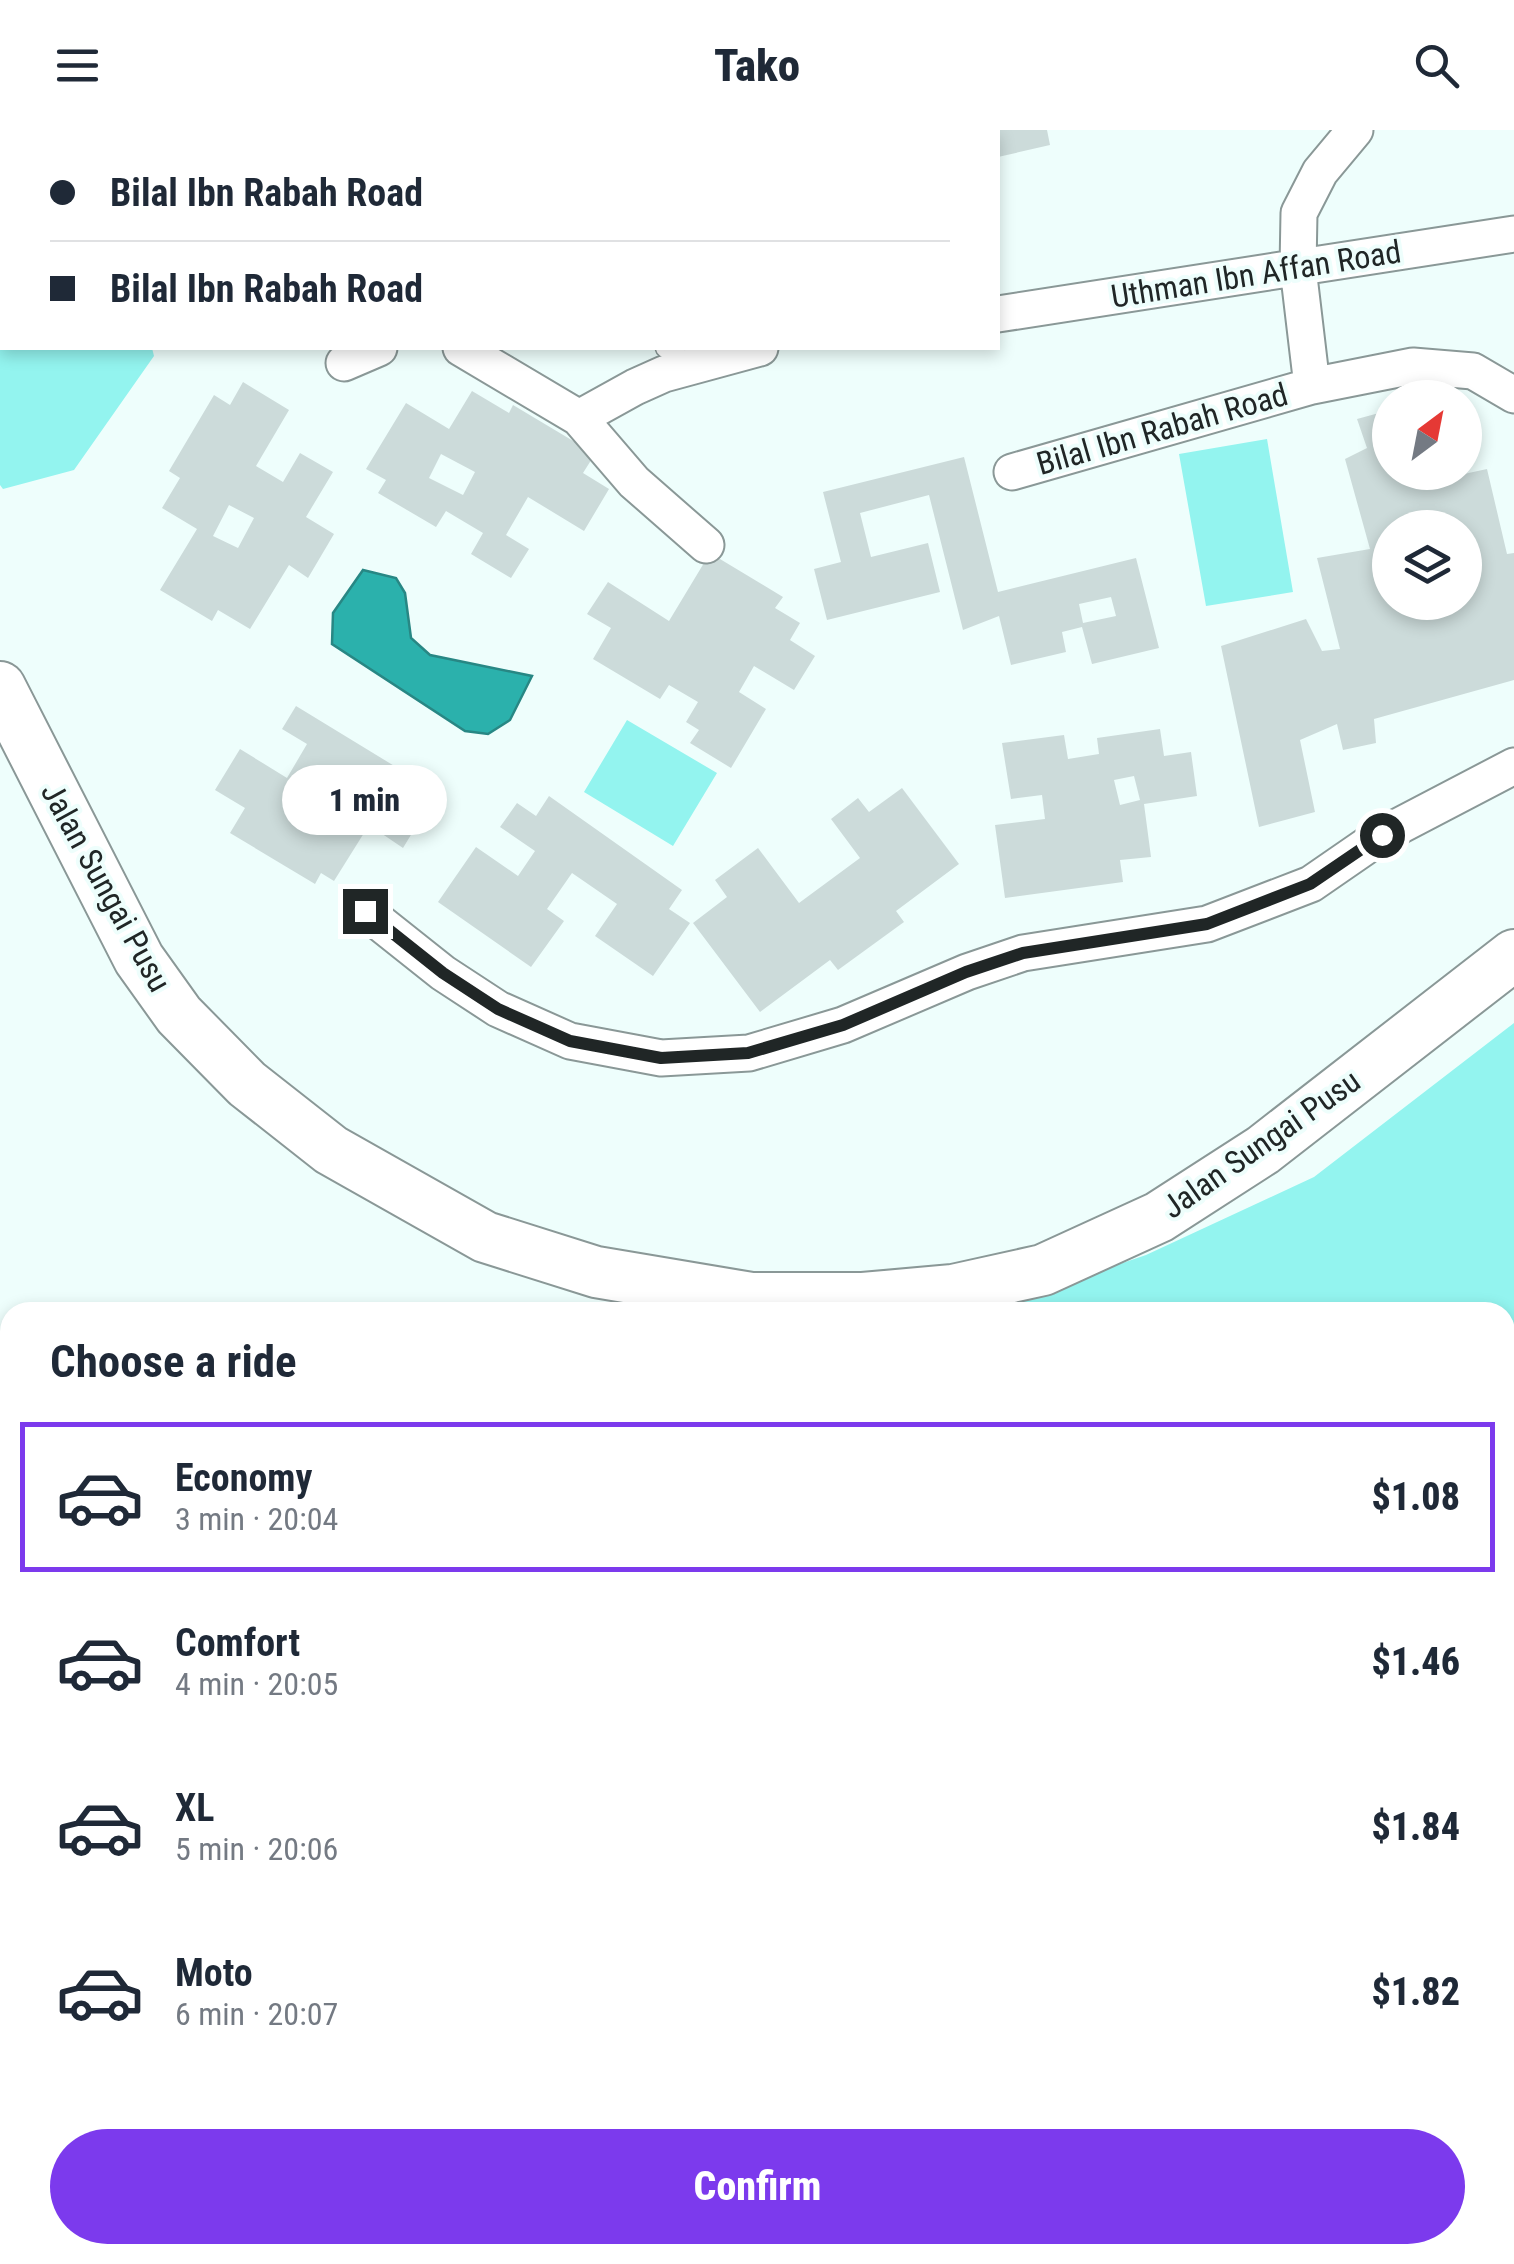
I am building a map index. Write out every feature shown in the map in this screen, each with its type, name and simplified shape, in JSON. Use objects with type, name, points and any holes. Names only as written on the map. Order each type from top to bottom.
[{"type":"main road","name":"Jalan Sungai Pusu","points":[[0,687],[138,959],[179,1014],[247,1084],[330,1150],[486,1237],[596,1272],[751,1298],[806,1302]]},
{"type":"main road","name":"Jalan Sungai Pusu","points":[[868,1302],[954,1290],[1043,1270],[1159,1217],[1264,1150],[1514,954]]},
{"type":"street","name":"Bilal Ibn Rabah Road","points":[[1312,386],[1298,268],[1299,213],[1320,172],[1355,130]]},
{"type":"street","name":"Uthman Ibn Affan Road","points":[[1000,314],[1514,234]]},
{"type":"street","points":[[344,363],[373,350]]},
{"type":"street","points":[[464,350],[579,418],[634,482],[706,545]]},
{"type":"street","points":[[579,418],[635,387],[678,356],[740,350]]},
{"type":"street","name":"Bilal Ibn Rabah Road","points":[[1012,472],[1312,386],[1413,366],[1473,371],[1514,395]]},
{"type":"street","points":[[365,911],[443,973],[498,1009],[570,1041],[661,1058],[748,1053],[843,1025],[966,972],[1023,953],[1207,924],[1310,884],[1382,835],[1514,766]]},
{"type":"shaded area","points":[[0,350],[152,350],[154,356],[74,470],[3,489]]},
{"type":"shaded area","points":[[1267,439],[1293,592],[1206,606],[1179,454]]},
{"type":"shaded area","points":[[363,570],[396,578],[405,593],[411,638],[430,655],[532,676],[510,720],[488,734],[465,731],[332,644],[333,613]]},
{"type":"shaded area","points":[[627,720],[717,773],[673,846],[584,792]]},
{"type":"shaded area","points":[[1514,1023],[1514,1302],[1008,1302],[1146,1255],[1314,1177]]},
{"type":"building","points":[[1000,130],[1047,130],[1050,145],[1000,157]]},
{"type":"building","points":[[243,382],[289,410],[256,466],[283,482],[300,453],[333,472],[306,517],[334,534],[308,578],[289,565],[250,629],[218,610],[212,621],[160,590],[197,529],[162,508],[180,478],[169,471],[214,395],[230,405]],"holes":[[[229,505],[254,518],[238,548],[213,536]]]},
{"type":"building","points":[[472,391],[509,413],[513,405],[595,454],[583,473],[609,489],[584,531],[528,497],[506,535],[529,549],[511,578],[471,554],[483,533],[446,511],[436,527],[378,493],[386,480],[366,469],[406,403],[449,429]],"holes":[[[441,454],[475,472],[463,495],[429,478]]]},
{"type":"building","points":[[1372,415],[1372,490],[1482,490],[1482,470],[1487,469],[1507,554],[1514,553],[1514,680],[1374,719],[1376,743],[1343,750],[1337,724],[1300,740],[1315,812],[1259,827],[1221,646],[1306,619],[1322,651],[1340,649],[1317,558],[1370,549],[1345,459],[1367,448],[1357,419]]},
{"type":"building","points":[[964,457],[998,592],[1136,558],[1159,648],[1092,664],[1082,627],[1062,632],[1066,652],[1011,665],[999,616],[963,630],[929,495],[860,513],[871,557],[928,543],[940,592],[827,620],[814,569],[841,562],[823,492]],"holes":[[[1111,597],[1116,616],[1083,623],[1079,604]]]},
{"type":"building","points":[[710,553],[783,597],[775,608],[800,623],[790,640],[815,656],[794,690],[754,666],[739,692],[766,709],[731,768],[690,743],[699,730],[686,722],[698,702],[669,685],[660,699],[593,659],[611,628],[587,614],[608,582],[669,621]]},
{"type":"building","points":[[296,706],[437,792],[403,848],[369,825],[334,881],[321,873],[315,884],[230,833],[245,808],[215,790],[240,749],[287,778],[307,744],[282,729]],"holes":[[[348,778],[384,800],[369,824],[333,801]]]},
{"type":"building","points":[[1160,729],[1164,756],[1191,752],[1197,796],[1144,804],[1151,857],[1120,860],[1123,882],[1005,898],[995,825],[1045,819],[1042,795],[1011,799],[1002,743],[1064,735],[1068,759],[1099,754],[1097,738]],"holes":[[[1134,776],[1140,800],[1120,805],[1114,780]]]},
{"type":"building","points":[[902,788],[959,864],[896,911],[904,922],[838,970],[830,960],[760,1012],[693,923],[727,897],[715,880],[758,848],[799,903],[860,858],[831,819],[858,798],[869,812]]},
{"type":"building","points":[[549,796],[682,890],[669,909],[690,923],[653,976],[595,936],[617,904],[572,873],[547,909],[564,921],[531,967],[438,902],[476,847],[518,876],[535,851],[500,827],[517,803],[536,816]]},
{"type":"route","points":[[365,911],[443,973],[498,1009],[570,1041],[661,1058],[748,1053],[843,1025],[966,972],[1023,953],[1207,924],[1310,884],[1382,835]]}]
